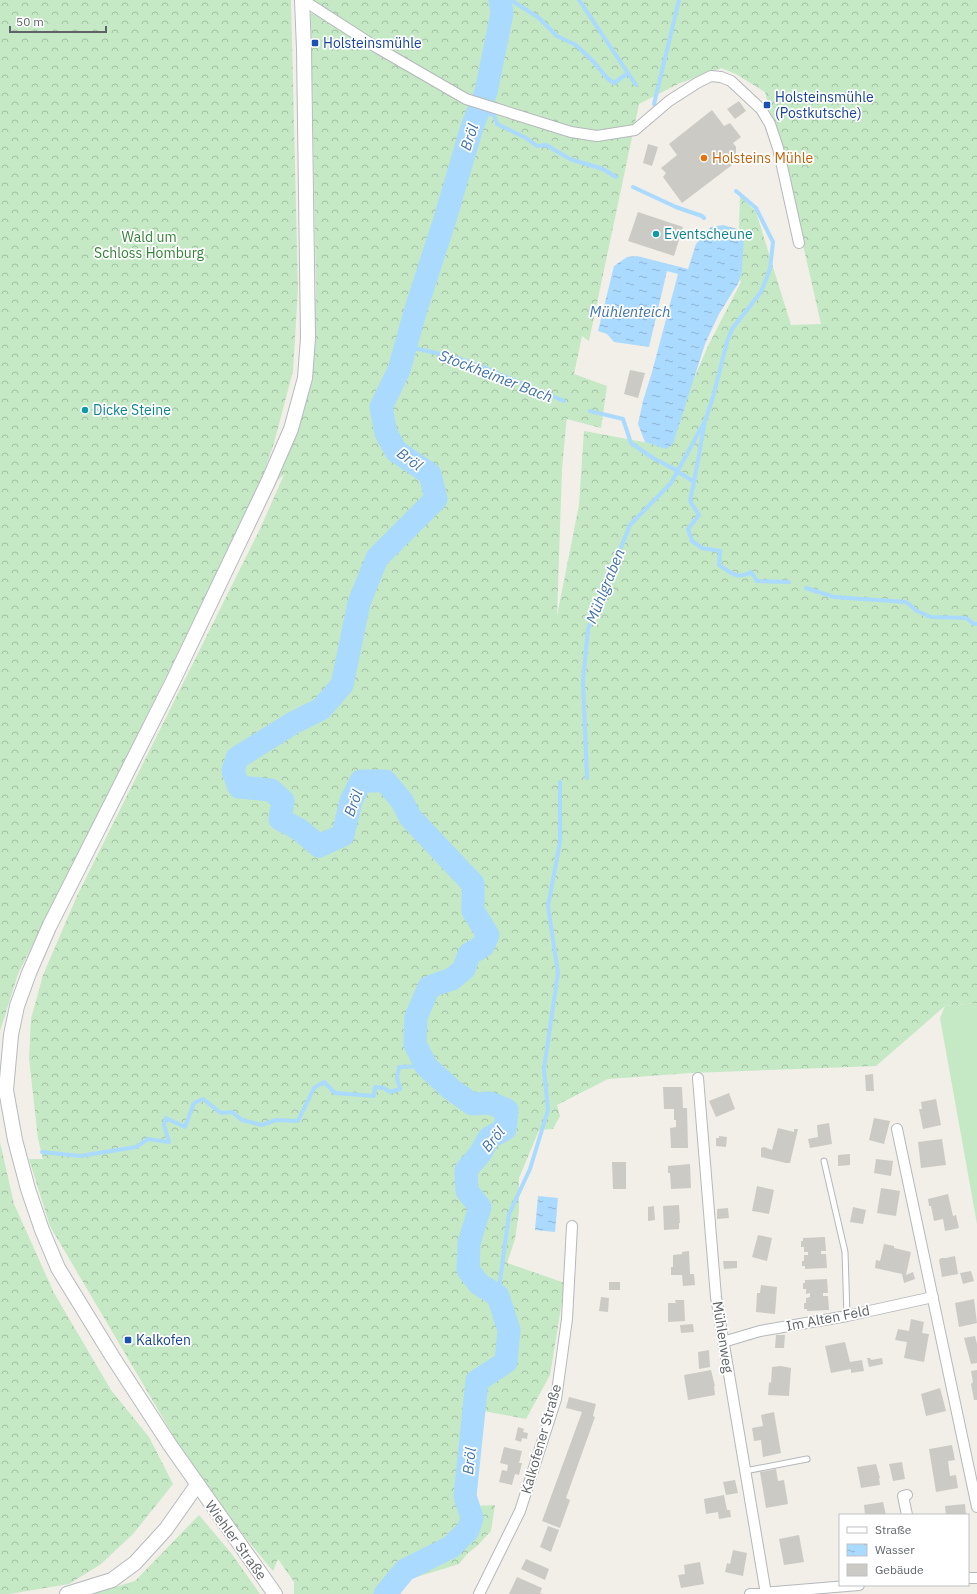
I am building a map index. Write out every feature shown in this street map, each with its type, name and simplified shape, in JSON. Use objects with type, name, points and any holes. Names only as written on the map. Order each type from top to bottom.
[{"type":"main road","name":"Wiehler Straße","points":[[275,1594],[197,1485],[112,1356],[58,1268],[42,1230],[28,1189],[14,1140],[3,1090],[17,1006],[29,973],[49,927],[169,689],[253,516],[291,429],[305,378],[308,338],[302,0]]},
{"type":"main road","points":[[67,1594],[112,1580],[135,1564],[166,1529],[197,1485]]},
{"type":"street","points":[[302,0],[383,51],[466,99],[571,132],[597,136],[635,130],[649,120],[669,101],[697,83],[711,76],[721,77],[731,81],[761,109],[770,124],[778,148],[799,243]]},
{"type":"street","name":"Mühlenweg","points":[[698,1078],[716,1297],[766,1593]]},
{"type":"street","points":[[897,1129],[934,1297],[977,1507]]},
{"type":"street","name":"Kalkofener Straße","points":[[479,1594],[520,1511],[556,1399],[567,1318],[572,1226]]},
{"type":"street","name":"Im Alten Feld","points":[[723,1342],[760,1331],[847,1316],[934,1297]]},
{"type":"street","points":[[907,1495],[903,1496],[907,1514]]},
{"type":"street","points":[[750,1594],[847,1586]]},
{"type":"lane","points":[[824,1161],[845,1252],[847,1316]]},
{"type":"lane","points":[[745,1471],[807,1459]]},
{"type":"green space","name":"Wald um Schloss Homburg","points":[[0,0],[291,0],[298,289],[293,371],[274,443],[259,486],[18,974],[0,1031]]},
{"type":"green space","points":[[314,0],[977,0],[977,1003],[945,1006],[876,1066],[691,1073],[608,1079],[557,1105],[560,1116],[553,1129],[539,1130],[519,1178],[519,1211],[515,1239],[507,1263],[565,1283],[550,1375],[526,1419],[484,1411],[474,1452],[475,1506],[495,1505],[491,1531],[467,1554],[459,1564],[407,1580],[402,1585],[399,1594],[294,1594],[294,1582],[278,1559],[273,1571],[203,1486],[50,1226],[29,1159],[43,1159],[38,1139],[29,1058],[31,1019],[43,975],[77,896],[261,527],[284,474],[276,482],[295,430],[310,375],[316,292],[311,13],[314,15]],"holes":[[[721,68],[736,74],[765,92],[792,196],[821,324],[791,325],[756,212],[740,196],[736,272],[741,282],[708,346],[665,446],[584,431],[579,505],[557,616],[562,469],[567,419],[601,428],[607,386],[574,374],[582,336],[589,341],[639,104],[678,84]]]},
{"type":"green space","points":[[977,1003],[977,1224],[940,1018],[945,1006]]},
{"type":"green space","points":[[0,1142],[14,1204],[54,1293],[111,1390],[149,1437],[173,1484],[133,1534],[101,1564],[69,1584],[9,1594],[0,1594]]},
{"type":"green space","points":[[199,1515],[231,1553],[260,1594],[93,1594],[135,1581]]},
{"type":"water","name":"Mühlenteich","points":[[723,225],[737,229],[744,235],[742,270],[739,282],[719,314],[705,344],[673,444],[666,449],[645,442],[638,424],[678,274],[667,271],[649,347],[614,342],[607,334],[598,331],[614,266],[627,257],[637,256],[688,269],[696,244],[711,227]]},
{"type":"water","points":[[538,1196],[558,1198],[555,1232],[535,1230]]},
{"type":"building","points":[[739,101],[746,111],[735,119],[727,109]]},
{"type":"building","name":"Holsteins Mühle","points":[[712,110],[724,126],[730,123],[741,137],[733,143],[736,147],[736,162],[682,203],[663,177],[666,173],[661,168],[677,155],[669,144]]},
{"type":"building","points":[[648,144],[658,147],[652,166],[643,163]]},
{"type":"building","name":"Eventscheune","points":[[638,212],[683,227],[674,256],[628,241]]},
{"type":"building","points":[[630,370],[645,373],[638,398],[624,394]]},
{"type":"building","points":[[873,1074],[874,1091],[866,1091],[865,1075]]},
{"type":"building","points":[[663,1087],[682,1087],[683,1108],[687,1108],[688,1148],[671,1148],[670,1128],[676,1127],[676,1120],[674,1120],[674,1109],[664,1109]]},
{"type":"building","points":[[729,1093],[735,1109],[716,1117],[709,1101]]},
{"type":"building","points":[[936,1099],[941,1125],[923,1129],[919,1109],[922,1109],[921,1102]]},
{"type":"building","points":[[874,1118],[890,1121],[884,1144],[869,1140]]},
{"type":"building","points":[[829,1123],[832,1144],[810,1148],[808,1139],[818,1137],[817,1125]]},
{"type":"building","points":[[778,1128],[794,1132],[794,1129],[798,1129],[790,1163],[761,1157],[761,1148],[764,1147],[772,1150]]},
{"type":"building","points":[[719,1136],[727,1137],[726,1147],[716,1146],[716,1138],[719,1138]]},
{"type":"building","points":[[942,1139],[946,1165],[921,1168],[918,1142]]},
{"type":"building","points":[[850,1154],[850,1165],[838,1166],[838,1155]]},
{"type":"building","points":[[876,1159],[893,1161],[891,1176],[874,1173]]},
{"type":"building","points":[[612,1162],[626,1162],[626,1189],[613,1189]]},
{"type":"building","points":[[690,1164],[691,1188],[671,1189],[668,1166]]},
{"type":"building","points":[[757,1186],[774,1190],[769,1214],[752,1211]]},
{"type":"building","points":[[881,1188],[900,1191],[896,1216],[877,1213]]},
{"type":"building","points":[[948,1194],[953,1216],[956,1215],[959,1228],[945,1231],[943,1219],[934,1221],[928,1199]]},
{"type":"building","points":[[679,1205],[679,1229],[664,1230],[663,1206]]},
{"type":"building","points":[[654,1206],[655,1220],[648,1221],[648,1207]]},
{"type":"building","points":[[853,1207],[866,1210],[863,1224],[850,1222]]},
{"type":"building","points":[[728,1208],[729,1218],[717,1219],[717,1209]]},
{"type":"building","points":[[758,1235],[772,1238],[767,1261],[752,1257]]},
{"type":"building","points":[[825,1237],[826,1251],[821,1251],[821,1254],[826,1254],[827,1268],[805,1269],[805,1266],[802,1266],[802,1261],[804,1261],[804,1255],[808,1255],[808,1252],[804,1252],[804,1247],[801,1247],[801,1241],[803,1241],[803,1238]]},
{"type":"building","points":[[884,1244],[911,1252],[906,1275],[913,1272],[915,1279],[904,1283],[902,1274],[875,1268],[876,1260],[880,1261]]},
{"type":"building","points":[[689,1251],[690,1274],[694,1274],[695,1285],[683,1286],[682,1275],[671,1275],[673,1255],[682,1254],[682,1252]]},
{"type":"building","points":[[955,1256],[958,1274],[942,1277],[939,1260],[941,1258]]},
{"type":"building","points":[[723,1261],[737,1261],[737,1268],[724,1269]]},
{"type":"building","points":[[971,1271],[974,1281],[963,1284],[960,1273]]},
{"type":"building","points":[[827,1279],[828,1293],[823,1293],[823,1296],[828,1296],[829,1310],[807,1311],[807,1309],[804,1309],[806,1298],[810,1297],[810,1293],[806,1294],[806,1289],[803,1289],[803,1283],[805,1283],[805,1280]]},
{"type":"building","points":[[609,1282],[620,1282],[620,1290],[609,1290]]},
{"type":"building","points":[[761,1285],[777,1287],[775,1314],[756,1312],[757,1293],[760,1293]]},
{"type":"building","points":[[601,1297],[609,1298],[608,1312],[599,1311]]},
{"type":"building","points":[[974,1299],[977,1323],[959,1327],[955,1303]]},
{"type":"building","points":[[675,1300],[684,1300],[685,1321],[668,1322],[668,1303],[676,1303]]},
{"type":"building","points":[[911,1319],[924,1322],[922,1333],[929,1334],[924,1362],[904,1358],[907,1342],[895,1340],[898,1329],[909,1331]]},
{"type":"building","points":[[693,1324],[694,1332],[681,1333],[680,1325]]},
{"type":"building","points":[[776,1335],[785,1335],[784,1348],[775,1348]]},
{"type":"building","points":[[975,1336],[977,1344],[977,1363],[971,1364],[964,1338]]},
{"type":"building","points":[[845,1342],[850,1362],[862,1360],[864,1371],[851,1373],[851,1369],[831,1373],[825,1346]]},
{"type":"building","points":[[709,1350],[710,1367],[699,1369],[698,1352]]},
{"type":"building","points":[[867,1358],[870,1358],[871,1360],[882,1358],[883,1364],[869,1367]]},
{"type":"building","points":[[781,1366],[791,1368],[789,1396],[768,1395],[769,1382],[771,1383],[772,1367]]},
{"type":"building","points":[[711,1370],[715,1386],[715,1395],[688,1400],[684,1375]]},
{"type":"building","points":[[977,1370],[977,1400],[974,1400],[971,1384],[973,1382],[971,1371]]},
{"type":"building","points":[[940,1388],[946,1411],[926,1416],[921,1394]]},
{"type":"building","points":[[569,1397],[596,1404],[593,1416],[595,1417],[566,1498],[570,1500],[560,1528],[542,1521],[582,1412],[566,1408]]},
{"type":"building","points":[[774,1412],[781,1453],[763,1457],[761,1440],[754,1441],[752,1428],[763,1426],[761,1415]]},
{"type":"building","points":[[518,1427],[524,1429],[523,1432],[528,1433],[527,1439],[522,1438],[521,1442],[515,1440]]},
{"type":"building","points":[[952,1445],[955,1460],[948,1461],[950,1476],[956,1475],[958,1488],[936,1492],[929,1449]]},
{"type":"building","points":[[504,1447],[522,1451],[519,1463],[522,1463],[519,1475],[515,1474],[512,1485],[499,1482],[502,1470],[507,1471],[508,1465],[500,1463]]},
{"type":"building","points":[[902,1462],[905,1479],[893,1481],[889,1464]]},
{"type":"building","points":[[876,1464],[880,1478],[880,1485],[861,1488],[857,1467]]},
{"type":"building","points":[[776,1469],[778,1481],[784,1480],[788,1504],[766,1508],[760,1472]]},
{"type":"building","points":[[735,1480],[738,1493],[726,1495],[723,1482]]},
{"type":"building","points":[[724,1495],[727,1510],[730,1510],[731,1517],[719,1519],[718,1512],[706,1514],[704,1499]]},
{"type":"building","points":[[883,1502],[886,1514],[865,1514],[864,1505]]},
{"type":"building","points":[[965,1504],[966,1514],[946,1514],[945,1506]]},
{"type":"building","points":[[548,1526],[559,1530],[551,1552],[540,1547]]},
{"type":"building","points":[[799,1535],[804,1562],[784,1565],[779,1539]]},
{"type":"building","points":[[733,1550],[747,1553],[743,1576],[725,1572],[727,1563],[730,1564]]},
{"type":"building","points":[[526,1559],[549,1569],[545,1580],[521,1569]]},
{"type":"building","points":[[700,1562],[704,1584],[681,1588],[678,1575],[685,1574],[684,1565]]},
{"type":"building","points":[[517,1577],[542,1588],[540,1593],[543,1594],[509,1594]]},
{"type":"waterway","name":"Bröl","points":[[385,1594],[405,1570],[451,1547],[468,1530],[472,1518],[465,1496],[477,1381],[506,1362],[509,1330],[498,1296],[479,1284],[468,1270],[469,1243],[480,1207],[467,1191],[466,1170],[480,1154],[489,1138],[505,1129],[507,1110],[490,1103],[472,1104],[451,1089],[426,1066],[415,1044],[416,1017],[429,987],[452,979],[464,969],[469,954],[483,946],[488,935],[473,911],[473,884],[410,817],[402,801],[385,781],[361,781],[351,801],[343,835],[319,846],[300,830],[280,819],[283,801],[271,790],[239,787],[233,771],[237,758],[293,723],[321,709],[342,685],[359,603],[377,558],[436,499],[430,474],[396,451],[386,433],[381,407],[399,370],[416,309],[445,219],[472,127],[486,92],[502,13],[500,0]]},
{"type":"waterway","points":[[511,0],[539,18],[557,36],[576,45],[593,61],[607,78],[614,83],[628,73]]},
{"type":"waterway","name":"Mühlgraben","points":[[579,0],[636,85]]},
{"type":"waterway","points":[[654,104],[679,0]]},
{"type":"waterway","points":[[479,110],[494,115],[497,124],[526,138],[537,146],[546,145],[570,159],[603,169],[616,177]]},
{"type":"waterway","points":[[633,187],[704,218]]},
{"type":"waterway","name":"Mühlgraben","points":[[694,482],[705,421],[713,397],[727,342],[732,329],[761,292],[770,269],[773,242],[756,208],[736,191]]},
{"type":"waterway","name":"Stockheimer Bach","points":[[405,346],[454,357],[483,367],[564,401]]},
{"type":"waterway","name":"Stockheimer Bach","points":[[590,411],[623,419],[631,443],[694,482],[690,501],[699,515],[688,529],[692,541],[702,548],[720,551],[719,565],[731,573],[738,575],[751,572],[757,581],[789,582]]},
{"type":"waterway","name":"Mühlgraben","points":[[587,778],[583,681],[588,629],[630,525],[671,483],[705,421]]},
{"type":"waterway","name":"Stockheimer Bach","points":[[806,588],[834,597],[906,602],[917,611],[931,617],[966,618],[974,624],[977,624]]},
{"type":"waterway","points":[[498,1296],[509,1214],[530,1169],[548,1110],[544,1069],[558,973],[548,906],[560,842],[560,782]]},
{"type":"waterway","points":[[42,1152],[80,1156],[136,1147],[148,1139],[169,1142],[164,1125],[166,1118],[185,1127],[194,1103],[203,1099],[221,1113],[232,1112],[242,1120],[262,1125],[276,1120],[298,1121],[314,1088],[324,1082],[335,1093],[374,1096],[375,1087],[384,1088],[390,1092],[400,1089],[397,1078],[399,1067],[426,1066]]},
{"type":"place","name":"Holsteinsmühle","points":[[315,43]]},
{"type":"place","name":"Holsteinsmühle (Postkutsche)","points":[[767,105]]},
{"type":"place","name":"Holsteins Mühle","points":[[704,158]]},
{"type":"place","name":"Eventscheune","points":[[656,234]]},
{"type":"place","name":"Dicke Steine","points":[[85,410]]},
{"type":"place","name":"Kalkofen","points":[[128,1340]]}]
